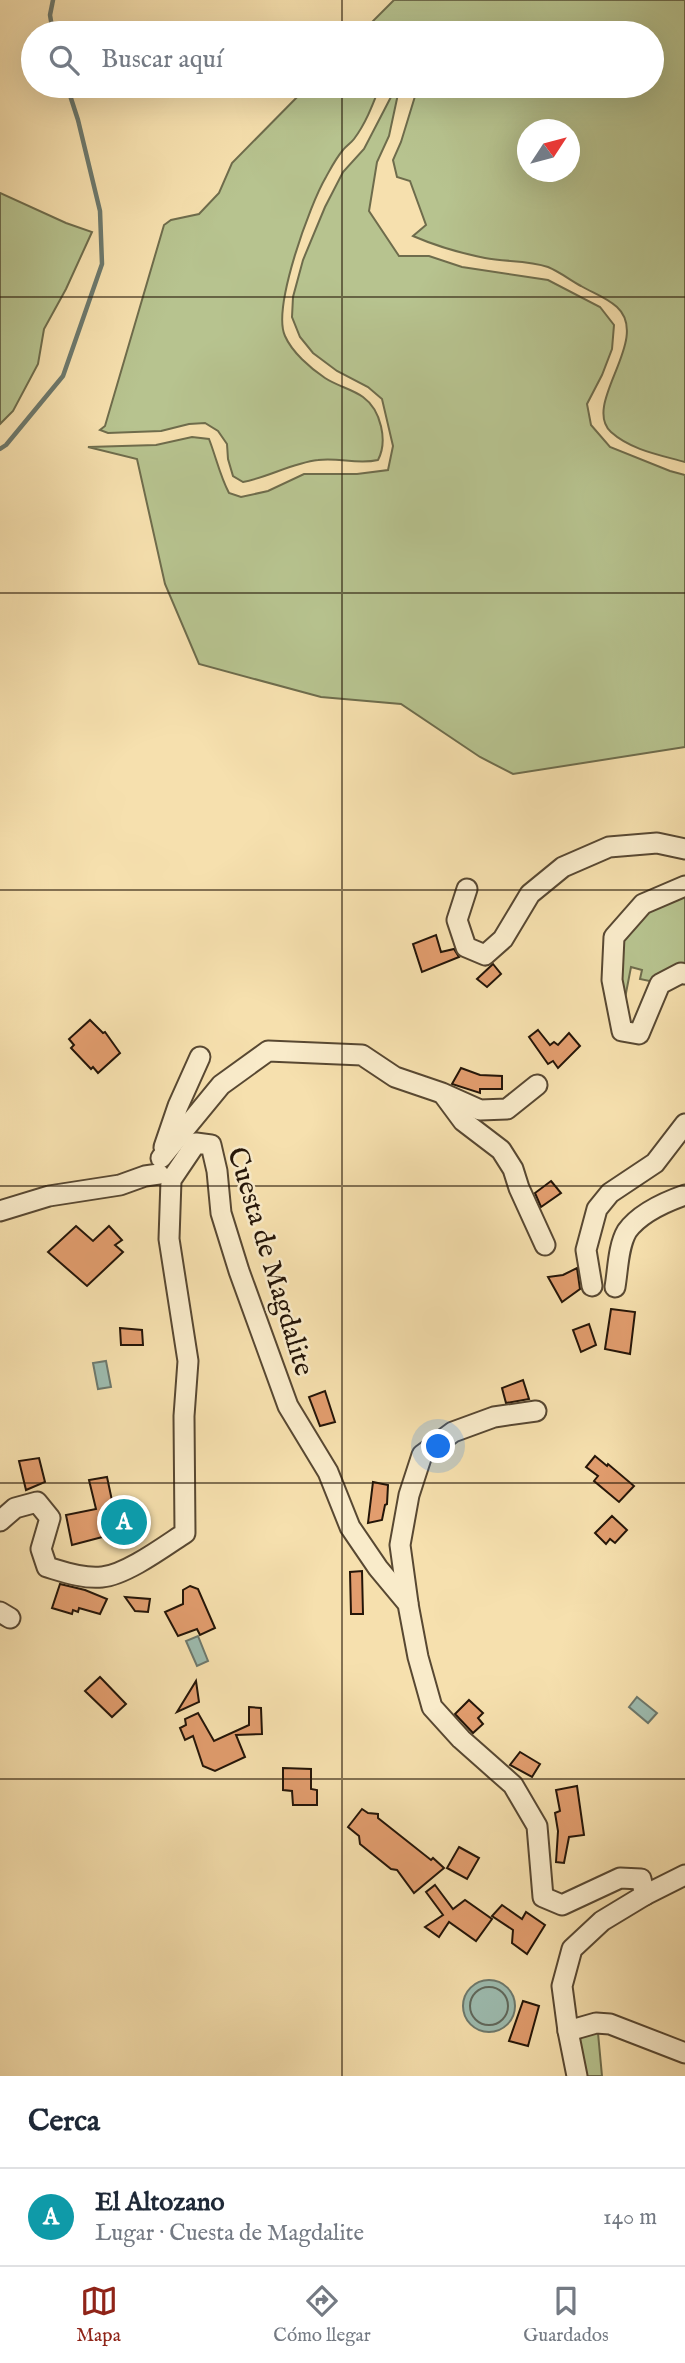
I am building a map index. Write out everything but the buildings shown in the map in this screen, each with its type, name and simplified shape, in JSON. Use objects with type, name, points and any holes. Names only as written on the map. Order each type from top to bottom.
[{"type":"street","points":[[467,889],[457,920],[466,947],[485,955],[503,939],[530,894],[563,867],[609,847],[657,843],[685,849]]},
{"type":"street","points":[[685,886],[643,904],[614,937],[612,980],[622,1031],[639,1034],[660,984],[681,973],[685,974]]},
{"type":"street","points":[[0,1211],[49,1196],[120,1185],[159,1172],[222,1085],[268,1051],[362,1055],[395,1077],[480,1110],[507,1109],[537,1085]]},
{"type":"street","points":[[0,1521],[15,1508],[37,1502],[50,1518],[41,1549],[47,1567],[70,1574],[103,1577],[138,1564],[186,1533],[184,1416],[188,1361],[159,1172],[178,1107],[200,1058]]},
{"type":"street","points":[[442,1093],[463,1121],[501,1150],[513,1169],[545,1245]]},
{"type":"street","points":[[592,1286],[586,1250],[597,1209],[610,1193],[655,1163],[685,1124]]},
{"type":"street","name":"Cuesta de Magdalite","points":[[159,1172],[195,1143],[211,1146],[217,1171],[221,1213],[288,1406],[328,1472],[350,1527],[408,1605],[418,1657],[432,1707],[461,1739],[513,1785],[537,1826],[543,1897],[562,1905],[621,1878],[642,1879],[645,1895]]},
{"type":"street","points":[[615,1287],[619,1258],[627,1231],[647,1213],[685,1195]]},
{"type":"street","points":[[408,1605],[401,1545],[409,1495],[422,1455],[453,1432],[494,1417],[536,1411]]},
{"type":"street","points":[[577,2076],[562,1986],[572,1949],[602,1921],[685,1875]]},
{"type":"street","points":[[568,2031],[596,2024],[610,2024],[684,2051]]},
{"type":"green space","points":[[394,0],[685,0],[685,462],[627,443],[611,432],[604,420],[604,405],[627,336],[626,320],[617,307],[548,267],[476,256],[413,236],[426,225],[410,181],[397,177],[393,160],[414,98],[664,98],[664,21],[373,21]]},
{"type":"green space","points":[[296,98],[375,98],[354,139],[336,160],[311,209],[288,281],[282,322],[288,342],[302,359],[325,378],[363,397],[374,410],[382,435],[378,460],[318,460],[243,482],[233,476],[227,444],[218,431],[205,423],[161,431],[108,433],[100,430],[105,426],[164,225],[171,220],[199,214],[219,193],[232,163]]},
{"type":"green space","points":[[390,98],[397,98],[389,136],[377,162],[369,211],[399,256],[429,256],[462,267],[548,280],[600,307],[614,325],[612,349],[587,404],[591,425],[610,447],[685,475],[685,747],[513,774],[480,757],[401,704],[321,697],[199,664],[165,584],[137,459],[88,447],[156,445],[192,437],[209,439],[229,493],[241,497],[268,491],[304,474],[357,474],[388,470],[393,446],[382,399],[368,387],[337,371],[313,353],[300,337],[292,317],[293,297],[303,260],[325,207],[343,172],[364,149]]},
{"type":"green space","points":[[0,193],[92,232],[44,329],[38,364],[13,411],[0,424]]},
{"type":"green space","points":[[685,891],[685,967],[668,970],[654,982],[640,979],[642,970],[631,967],[621,1019],[621,936],[647,908]]},
{"type":"green space","points":[[580,2032],[598,2033],[602,2076],[581,2076],[576,2038]]},
{"type":"water","points":[[106,1361],[111,1387],[98,1389],[93,1363]]},
{"type":"water","points":[[198,1636],[208,1661],[197,1666],[186,1641]]},
{"type":"water","points":[[637,1697],[657,1713],[648,1723],[629,1707]]},
{"type":"water","points":[[489,1980],[499,1982],[507,1988],[513,1996],[513,2016],[507,2024],[499,2030],[489,2032],[479,2030],[471,2024],[465,2016],[463,2006],[465,1996],[471,1988],[479,1982]]},
{"type":"waterway","points":[[51,21],[53,0]]},
{"type":"waterway","points":[[0,449],[63,376],[102,264],[100,211],[71,98]]},
{"type":"place","name":"El Altozano","points":[[124,1522]]}]
